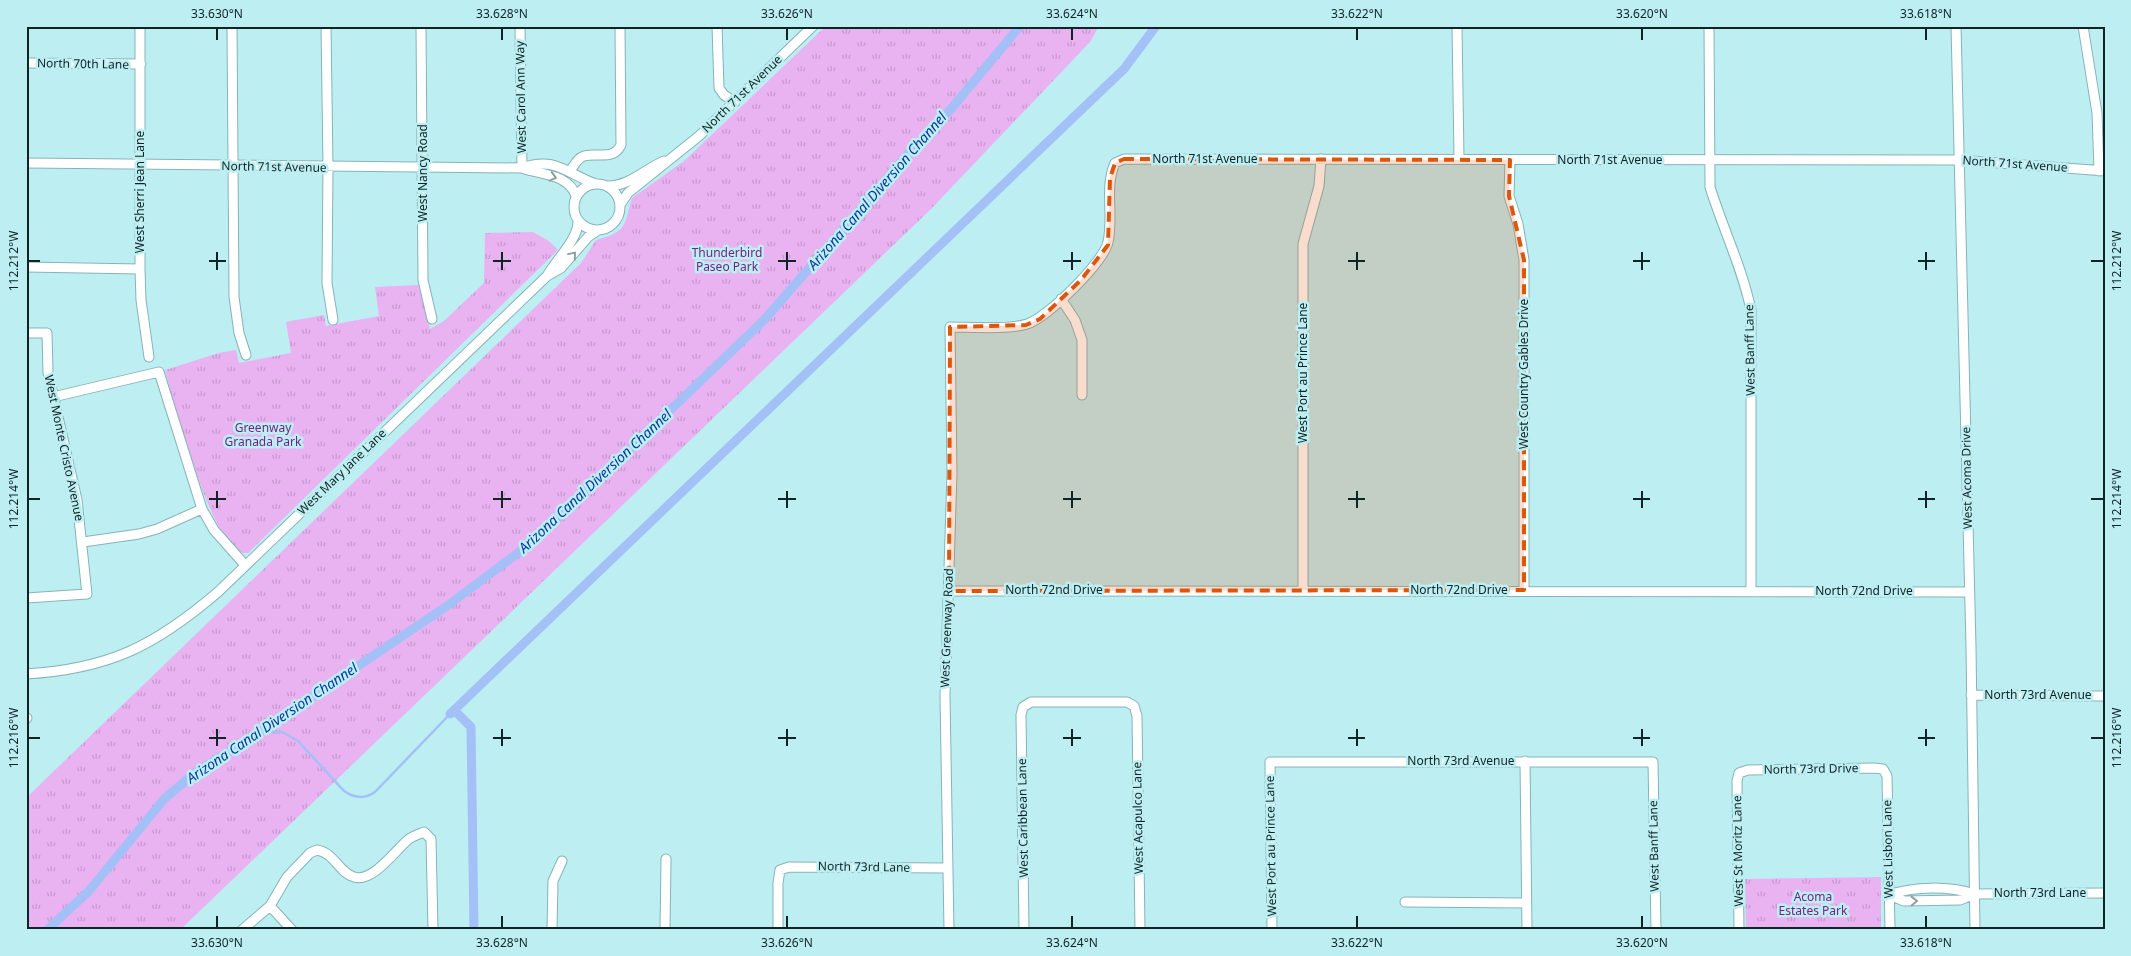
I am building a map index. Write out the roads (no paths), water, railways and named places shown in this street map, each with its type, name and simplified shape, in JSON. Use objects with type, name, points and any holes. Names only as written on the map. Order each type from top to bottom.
[{"type":"street","name":"West Sherri Jean Lane","points":[[140,26],[140,269],[141,300],[149,357]]},
{"type":"street","points":[[232,26],[234,297],[246,355]]},
{"type":"street","points":[[326,26],[327,283],[333,320]]},
{"type":"street","name":"West Nancy Road","points":[[421,26],[423,280],[432,319]]},
{"type":"street","name":"West Carol Ann Way","points":[[520,26],[522,168]]},
{"type":"street","points":[[570,171],[577,161],[584,156],[610,155],[618,151],[621,144],[620,26]]},
{"type":"street","points":[[717,26],[719,88],[724,95],[735,102]]},
{"type":"street","name":"North 71st Avenue","points":[[597,231],[605,230],[617,220],[620,205],[628,193],[699,136],[813,26]]},
{"type":"street","points":[[1457,26],[1459,159]]},
{"type":"street","name":"West Banff Lane","points":[[1709,26],[1710,187],[1745,281],[1751,310],[1751,591]]},
{"type":"street","name":"West Acoma Drive","points":[[1956,26],[1975,930]]},
{"type":"street","points":[[2083,26],[2097,113],[2102,171]]},
{"type":"street","name":"North 70th Lane","points":[[26,63],[140,64]]},
{"type":"street","name":"North 71st Avenue","points":[[1061,299],[1102,256],[1108,245],[1110,234],[1110,178],[1116,163],[1124,159],[1959,160],[2102,171]]},
{"type":"street","name":"West Port au Prince Lane","points":[[1304,590],[1304,244],[1319,186],[1321,159]]},
{"type":"street","name":"North 71st Avenue","points":[[522,168],[536,163],[552,164],[570,171],[583,179],[607,186],[622,184],[650,167],[669,160]]},
{"type":"street","name":"West Country Gables Drive","points":[[1510,160],[1509,196],[1518,224],[1524,260],[1524,590]]},
{"type":"street","name":"North 71st Avenue","points":[[26,164],[522,168],[565,181],[574,189],[576,196]]},
{"type":"street","points":[[596,184],[584,187],[576,196],[573,210],[578,222],[584,227],[597,231]]},
{"type":"street","points":[[607,186],[616,194],[620,205]]},
{"type":"street","name":"West Mary Jane Lane","points":[[547,276],[556,261],[576,236],[578,222]]},
{"type":"street","name":"West Mary Jane Lane","points":[[26,674],[53,673],[96,665],[126,654],[161,636],[192,615],[547,276],[561,268],[588,237],[597,231]]},
{"type":"street","points":[[26,267],[140,269]]},
{"type":"street","points":[[1061,299],[1076,320],[1082,340],[1082,395]]},
{"type":"street","name":"West Greenway Road","points":[[949,930],[945,696],[952,473],[950,327],[1026,325],[1040,319],[1061,299]]},
{"type":"street","name":"West Monte Cristo Avenue","points":[[26,333],[46,332],[48,373],[77,500],[87,594],[26,598]]},
{"type":"street","points":[[53,397],[160,372],[202,508],[214,530],[245,565]]},
{"type":"street","points":[[82,542],[139,534],[157,529],[202,508]]},
{"type":"street","name":"North 72nd Drive","points":[[949,591],[1524,590],[1969,592]]},
{"type":"street","name":"North 73rd Avenue","points":[[1971,695],[2105,696]]},
{"type":"street","name":"West Caribbean Lane","points":[[1024,930],[1021,715],[1023,707],[1031,702],[1127,702],[1134,706]]},
{"type":"street","name":"West Acapulco Lane","points":[[1134,706],[1137,726],[1140,930]]},
{"type":"street","points":[[1525,761],[1527,930]]},
{"type":"street","name":"West Port au Prince Lane","points":[[1270,762],[1272,930]]},
{"type":"street","name":"North 73rd Avenue","points":[[1270,762],[1653,762]]},
{"type":"street","name":"West Banff Lane","points":[[1653,762],[1656,930]]},
{"type":"street","name":"North 73rd Drive","points":[[1739,773],[1748,770],[1883,769]]},
{"type":"street","name":"West Lisbon Lane","points":[[1883,769],[1887,776],[1890,930]]},
{"type":"street","name":"West St Moritz Lane","points":[[1739,773],[1737,782],[1739,930]]},
{"type":"street","points":[[242,930],[270,906],[287,877],[310,853],[317,850],[325,851],[351,877],[361,879],[372,874],[411,838],[424,832],[431,838],[433,930]]},
{"type":"street","points":[[665,930],[666,859]]},
{"type":"street","points":[[552,930],[553,881],[562,861]]},
{"type":"street","name":"North 73rd Lane","points":[[778,930],[778,883],[780,870],[788,866],[948,868]]},
{"type":"street","points":[[1939,889],[1940,900]]},
{"type":"street","name":"North 73rd Lane","points":[[1889,895],[1904,890],[1939,889],[1959,889],[1974,894],[2105,893]]},
{"type":"street","name":"North 73rd Lane","points":[[1889,895],[1904,901],[1960,900],[1974,894]]},
{"type":"street","points":[[1405,902],[1526,902]]},
{"type":"street","points":[[270,906],[292,930]]},
{"type":"waterway","name":"Arizona Canal Diversion Channel","points":[[47,930],[89,891],[164,799],[196,772],[260,732],[447,606],[534,541],[765,319],[910,152],[951,109],[1020,26]]},
{"type":"waterway","points":[[450,714],[1124,69],[1156,26]]},
{"type":"waterway","points":[[454,710],[471,727],[474,930]]},
{"type":"waterway","points":[[260,732],[282,732],[298,741],[344,791],[363,797],[375,792],[450,714]]},
{"type":"park label","name":"Thunderbird Paseo Park","points":[[727,260]]},
{"type":"park label","name":"Greenway Granada Park","points":[[263,435]]},
{"type":"park label","name":"Acoma Estates Park","points":[[1813,904]]}]
